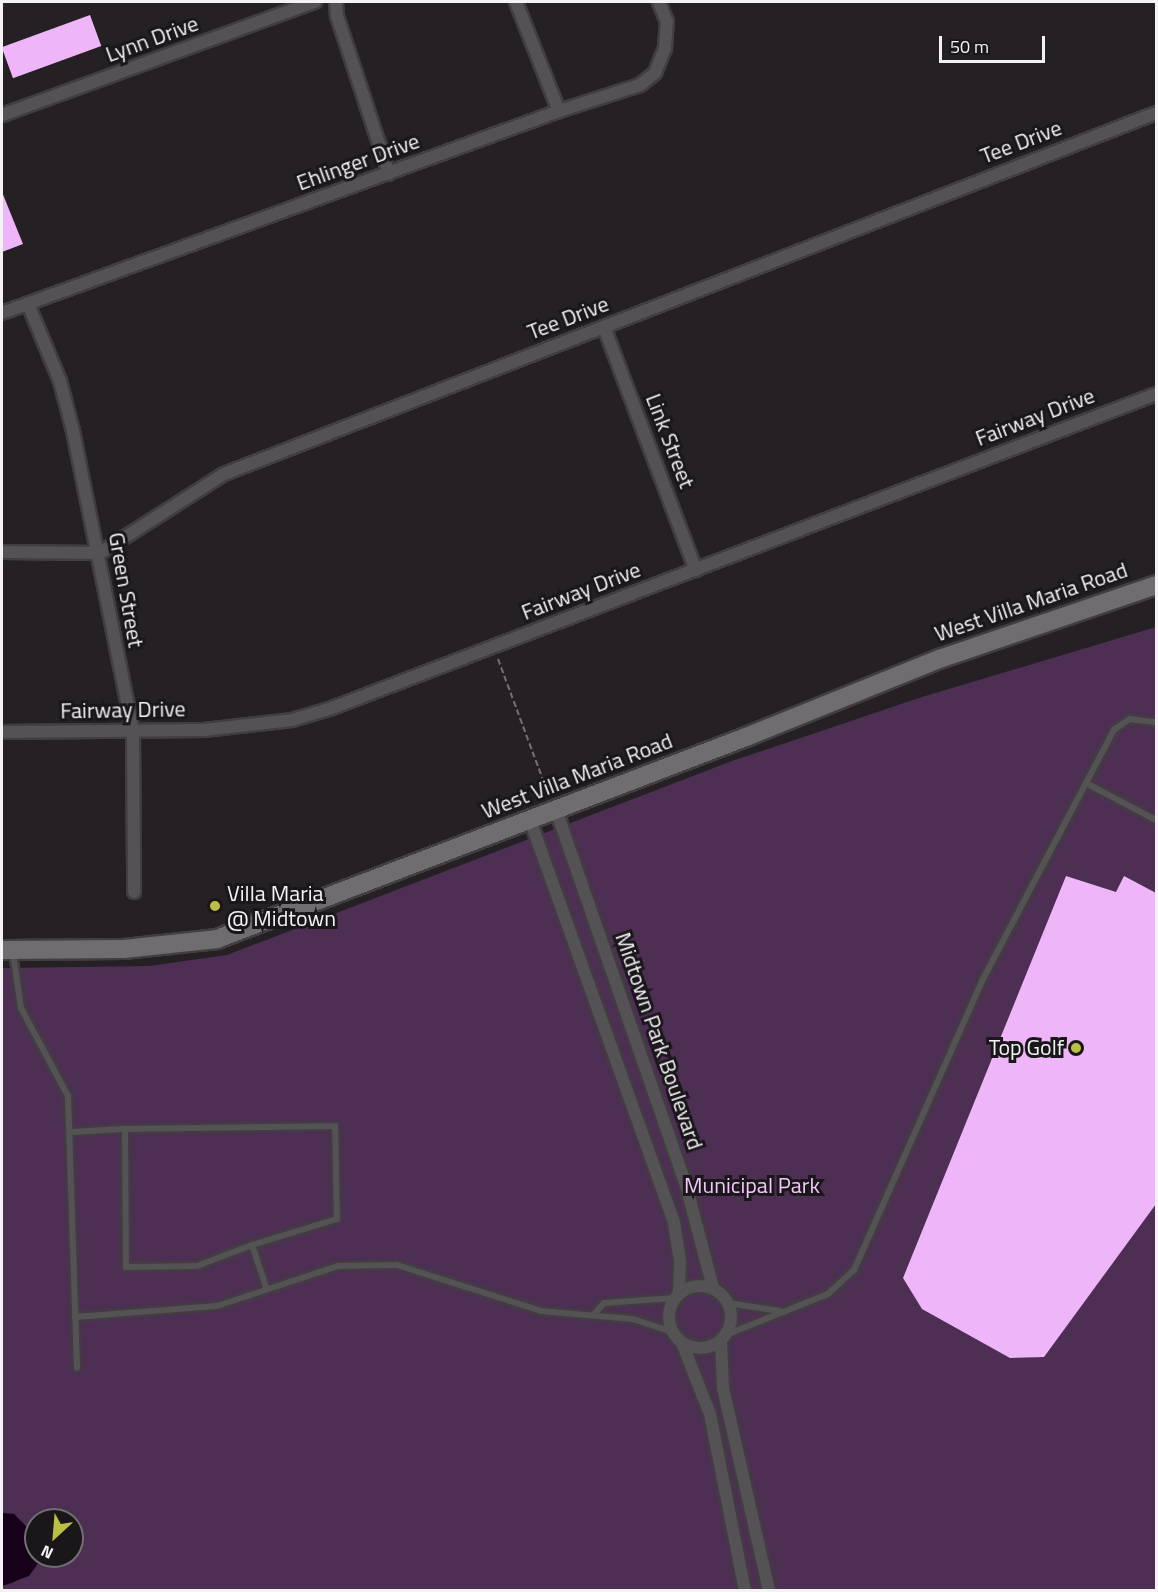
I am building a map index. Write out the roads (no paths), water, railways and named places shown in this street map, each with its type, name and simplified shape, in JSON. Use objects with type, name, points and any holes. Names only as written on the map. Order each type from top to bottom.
[{"type":"main road","name":"West Villa Maria Road","points":[[7,950],[124,949],[217,939],[556,810],[942,657],[1156,585]]},
{"type":"street","name":"Lynn Drive","points":[[2,115],[315,2]]},
{"type":"street","points":[[336,2],[337,16],[389,174]]},
{"type":"street","points":[[516,2],[559,111]]},
{"type":"street","name":"Ehlinger Drive","points":[[2,313],[559,111],[640,86],[655,73],[662,61],[667,34],[659,2]]},
{"type":"street","name":"Tee Drive","points":[[100,553],[224,474],[1156,113]]},
{"type":"street","name":"Green Street","points":[[28,304],[60,381],[100,553],[133,730],[134,892]]},
{"type":"street","name":"Link Street","points":[[604,327],[696,570]]},
{"type":"street","name":"Fairway Drive","points":[[2,732],[204,730],[292,720],[494,647],[1156,394]]},
{"type":"street","points":[[2,552],[100,553]]},
{"type":"street","name":"Midtown Park Boulevard","points":[[556,810],[686,1185],[713,1288]]},
{"type":"street","name":"Midtown Park Boulevard","points":[[530,820],[674,1223],[680,1261],[677,1296]]},
{"type":"street","points":[[746,1590],[710,1414],[682,1343],[672,1332],[669,1314],[677,1296],[695,1286],[713,1288],[728,1303],[731,1323],[724,1338],[723,1388],[769,1590]]},
{"type":"street","points":[[682,1343],[702,1349],[724,1338]]},
{"type":"lane","points":[[724,1338],[780,1311],[828,1294],[854,1270],[982,981],[1114,730],[1130,719],[1156,722]]},
{"type":"lane","points":[[1086,783],[1156,820]]},
{"type":"lane","points":[[7,950],[21,1008],[68,1095],[77,1368]]},
{"type":"lane","points":[[70,1132],[125,1129],[335,1126],[337,1219],[252,1245],[197,1266],[126,1267],[125,1129]]},
{"type":"lane","points":[[252,1245],[266,1287]]},
{"type":"lane","points":[[75,1317],[217,1306],[266,1287],[338,1266],[397,1265],[541,1311],[595,1313],[633,1319],[672,1332]]},
{"type":"lane","points":[[595,1313],[604,1304],[677,1296]]},
{"type":"lane","points":[[728,1303],[780,1311]]},
{"type":"place","name":"Villa Maria @ Midtown","points":[[215,906]]},
{"type":"place","name":"Top Golf","points":[[1076,1048]]},
{"type":"park label","name":"Municipal Park","points":[[752,1186]]}]
